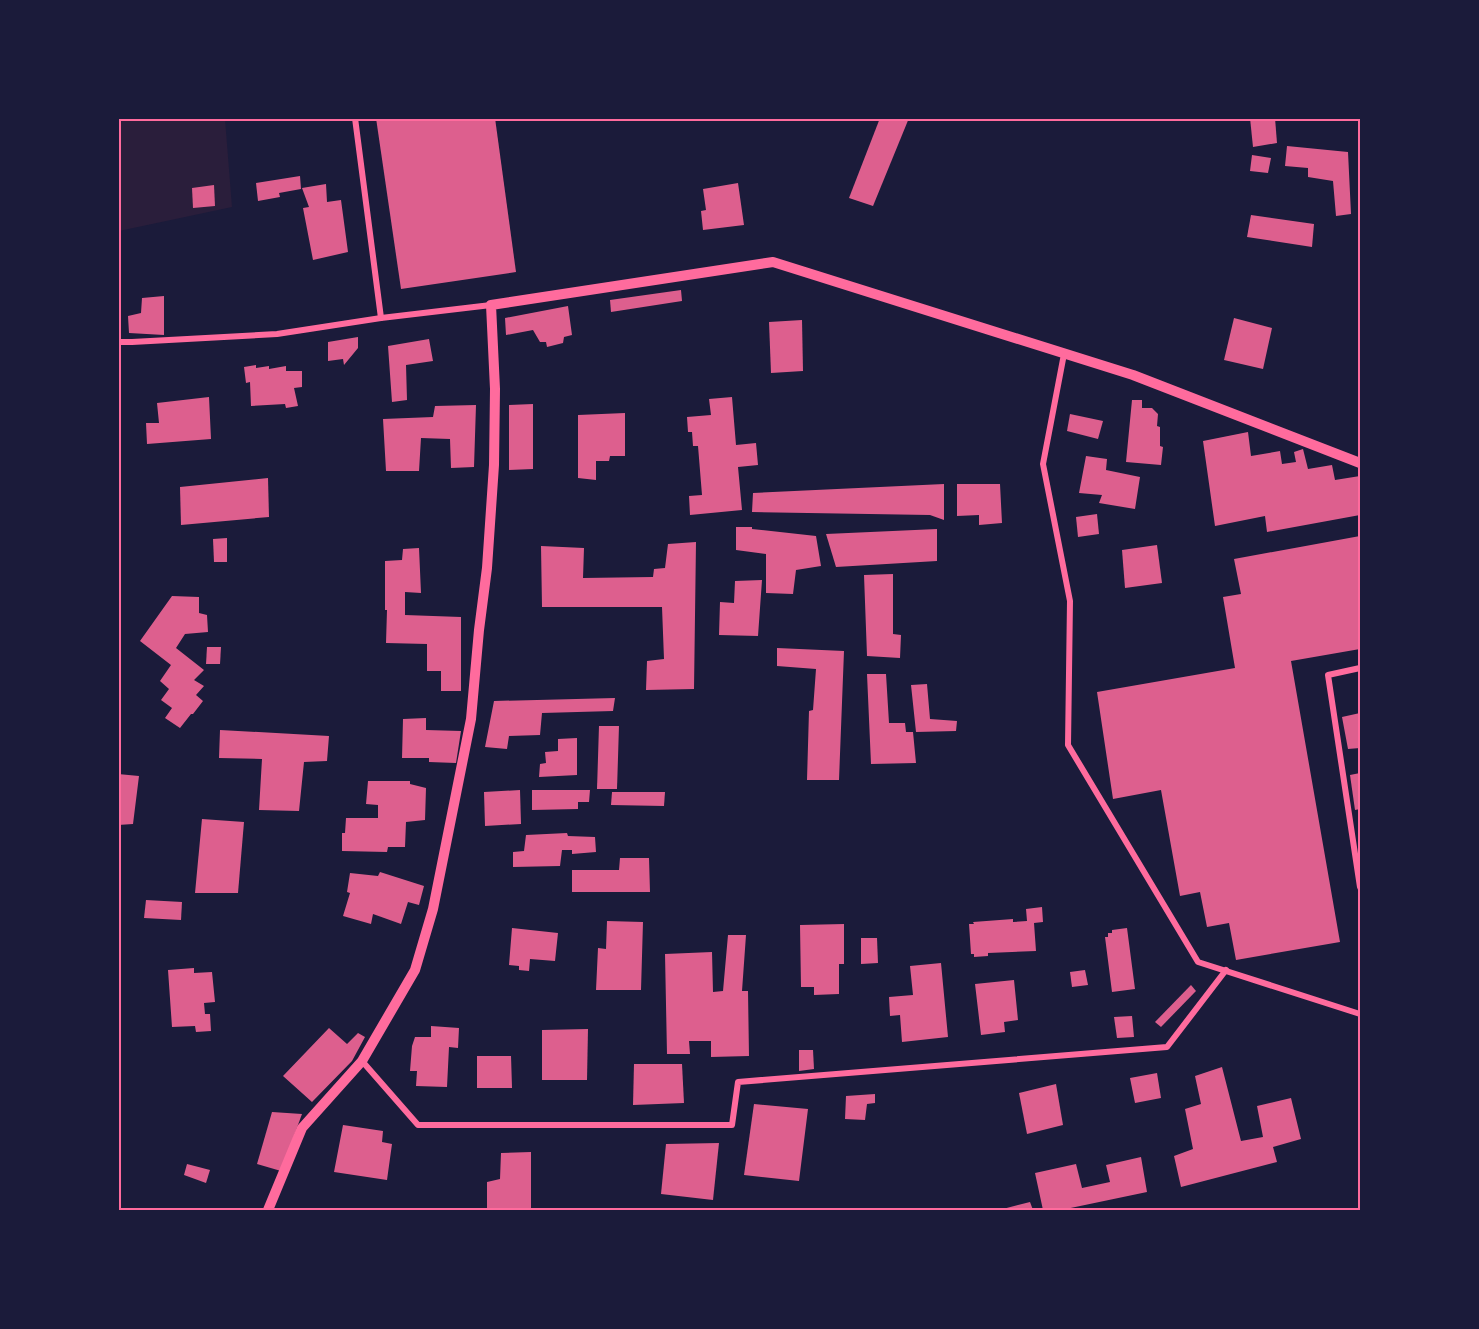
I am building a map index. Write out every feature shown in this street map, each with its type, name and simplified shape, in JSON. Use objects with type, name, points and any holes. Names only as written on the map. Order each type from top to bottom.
[{"type":"street","points":[[355,118],[381,318]]},
{"type":"street","points":[[118,342],[277,334],[381,318],[491,305],[773,262],[1133,375],[1360,463]]},
{"type":"street","points":[[268,1210],[302,1128],[362,1061],[415,970],[433,909],[471,718],[487,568],[494,465],[495,389],[491,305]]},
{"type":"street","points":[[1064,354],[1043,464],[1070,601],[1068,745],[1198,962],[1360,1014]]},
{"type":"street","points":[[1360,668],[1328,675],[1360,887]]},
{"type":"street","points":[[362,1061],[418,1125],[732,1125],[738,1082],[1167,1047],[1226,970]]},
{"type":"shaded area","points":[[119,119],[225,119],[232,207],[119,231]]},
{"type":"building","points":[[376,118],[495,118],[516,272],[401,289]]},
{"type":"building","points":[[880,118],[909,118],[873,206],[849,198]]},
{"type":"building","points":[[1250,118],[1275,118],[1277,143],[1253,147]]},
{"type":"building","points":[[1287,146],[1348,152],[1351,214],[1336,216],[1333,181],[1308,177],[1308,168],[1285,166]]},
{"type":"building","points":[[1252,155],[1271,158],[1268,173],[1250,171]]},
{"type":"building","points":[[300,176],[301,189],[279,193],[280,197],[258,201],[256,183]]},
{"type":"building","points":[[738,183],[744,225],[703,230],[701,211],[706,210],[703,189]]},
{"type":"building","points":[[326,184],[327,202],[341,200],[348,252],[313,260],[303,208],[309,207],[302,188]]},
{"type":"building","points":[[214,185],[215,206],[193,208],[192,188]]},
{"type":"building","points":[[1251,215],[1314,224],[1312,247],[1247,237]]},
{"type":"building","points":[[681,290],[682,301],[611,312],[610,300]]},
{"type":"building","points":[[164,296],[164,335],[129,333],[128,316],[141,313],[142,298]]},
{"type":"building","points":[[568,306],[572,335],[564,337],[563,343],[547,347],[546,342],[540,342],[533,330],[506,335],[505,318]]},
{"type":"building","points":[[1234,318],[1272,328],[1263,369],[1224,360]]},
{"type":"building","points":[[802,320],[803,371],[771,373],[769,322]]},
{"type":"building","points":[[358,337],[358,348],[344,365],[343,359],[328,361],[328,342]]},
{"type":"building","points":[[429,339],[433,361],[406,365],[407,400],[392,402],[388,346]]},
{"type":"building","points":[[256,365],[256,368],[269,366],[269,369],[286,366],[286,371],[302,371],[302,387],[294,388],[298,406],[286,408],[285,404],[251,406],[250,382],[246,383],[244,367]]},
{"type":"building","points":[[209,397],[211,439],[147,444],[146,423],[159,423],[157,403]]},
{"type":"building","points":[[732,397],[736,445],[756,443],[758,465],[738,467],[742,510],[690,515],[689,496],[702,495],[698,446],[693,446],[692,432],[688,432],[687,417],[711,415],[709,399]]},
{"type":"building","points":[[1132,400],[1142,400],[1142,408],[1152,408],[1158,414],[1160,446],[1163,447],[1161,465],[1126,462]]},
{"type":"building","points":[[533,404],[533,469],[509,470],[509,405]]},
{"type":"building","points":[[476,405],[474,467],[451,468],[450,439],[421,438],[419,471],[386,471],[383,419],[433,417],[435,406]]},
{"type":"building","points":[[625,413],[625,456],[610,456],[609,461],[596,461],[596,480],[578,478],[578,415]]},
{"type":"building","points":[[1070,414],[1103,421],[1098,439],[1067,431]]},
{"type":"building","points":[[1248,432],[1251,456],[1280,451],[1282,464],[1296,462],[1294,452],[1303,449],[1308,469],[1332,465],[1335,480],[1360,476],[1360,515],[1267,532],[1265,516],[1215,526],[1203,441]]},
{"type":"building","points":[[1086,456],[1107,459],[1106,470],[1140,477],[1135,509],[1099,503],[1102,495],[1079,493]]},
{"type":"building","points":[[268,478],[269,517],[181,525],[180,487]]},
{"type":"building","points":[[944,484],[944,520],[930,515],[752,512],[753,493]]},
{"type":"building","points":[[957,484],[1000,484],[1002,523],[979,525],[979,515],[957,516]]},
{"type":"building","points":[[1097,514],[1099,534],[1078,537],[1076,517]]},
{"type":"building","points":[[736,527],[816,536],[821,566],[796,570],[793,594],[766,593],[766,554],[736,550]]},
{"type":"building","points":[[937,529],[937,561],[836,567],[826,534]]},
{"type":"building","points":[[1360,536],[1360,649],[1291,661],[1340,942],[1236,960],[1229,923],[1207,927],[1200,892],[1180,896],[1161,790],[1113,799],[1097,692],[1235,668],[1223,597],[1241,594],[1234,559]]},
{"type":"building","points":[[227,538],[227,562],[214,562],[213,539]]},
{"type":"building","points":[[696,542],[694,689],[646,690],[647,661],[664,659],[662,607],[542,607],[541,546],[584,548],[583,578],[653,577],[654,569],[665,568],[668,544]]},
{"type":"building","points":[[1157,545],[1162,583],[1125,588],[1122,550]]},
{"type":"building","points":[[419,548],[421,593],[405,592],[405,615],[461,617],[461,691],[441,691],[441,671],[427,671],[427,644],[386,643],[385,561],[402,560],[403,549]]},
{"type":"building","points":[[893,574],[893,634],[901,635],[900,658],[867,656],[864,575]]},
{"type":"building","points":[[762,580],[758,636],[719,635],[720,602],[734,603],[735,581]]},
{"type":"building","points":[[172,596],[199,597],[199,613],[207,615],[208,632],[185,634],[176,648],[204,670],[194,680],[204,686],[196,695],[203,701],[180,728],[165,718],[172,708],[161,700],[169,689],[160,681],[171,665],[140,641]]},
{"type":"building","points":[[207,647],[221,647],[220,664],[206,664]]},
{"type":"building","points":[[777,648],[844,651],[839,780],[807,780],[809,711],[813,710],[816,669],[777,666]]},
{"type":"building","points":[[867,674],[886,674],[889,723],[905,723],[906,732],[913,732],[916,763],[871,764]]},
{"type":"building","points":[[927,684],[930,719],[957,721],[956,731],[916,732],[911,685]]},
{"type":"building","points":[[615,698],[613,711],[542,713],[540,735],[509,736],[507,749],[485,747],[494,701]]},
{"type":"building","points":[[1360,713],[1360,748],[1348,749],[1342,717]]},
{"type":"building","points":[[426,718],[426,730],[461,731],[456,763],[429,762],[429,758],[402,758],[403,719]]},
{"type":"building","points":[[599,726],[619,726],[617,789],[597,789]]},
{"type":"building","points":[[220,730],[329,736],[327,761],[304,762],[299,811],[259,810],[262,759],[219,758]]},
{"type":"building","points":[[577,738],[577,775],[539,777],[540,764],[546,763],[545,752],[558,751],[558,739]]},
{"type":"building","points":[[1360,773],[1360,809],[1355,810],[1350,775]]},
{"type":"building","points":[[118,774],[139,776],[133,824],[118,825]]},
{"type":"building","points":[[368,781],[410,781],[410,784],[426,788],[425,820],[406,822],[405,847],[388,847],[387,852],[342,851],[342,833],[345,833],[346,818],[378,818],[378,805],[366,804]]},
{"type":"building","points":[[520,790],[521,824],[485,826],[484,792]]},
{"type":"building","points":[[532,790],[590,790],[589,802],[578,802],[578,809],[532,810]]},
{"type":"building","points":[[612,792],[665,792],[664,806],[611,805]]},
{"type":"building","points":[[202,819],[244,822],[238,893],[195,893]]},
{"type":"building","points":[[567,833],[568,836],[595,837],[596,852],[572,854],[572,850],[562,850],[560,866],[513,867],[513,852],[524,851],[526,835]]},
{"type":"building","points":[[620,858],[649,858],[650,892],[572,892],[572,870],[619,870]]},
{"type":"building","points":[[380,872],[424,886],[419,905],[408,902],[401,924],[373,914],[371,924],[343,916],[350,893],[347,892],[350,873],[378,876]]},
{"type":"building","points":[[146,900],[182,902],[181,920],[144,918]]},
{"type":"building","points":[[1042,907],[1043,922],[1034,923],[1036,951],[988,953],[988,956],[974,957],[974,954],[971,954],[969,924],[1013,919],[1013,922],[1027,921],[1026,909]]},
{"type":"building","points":[[607,921],[643,922],[641,990],[596,990],[598,948],[606,949]]},
{"type":"building","points":[[844,924],[844,964],[839,964],[839,994],[814,995],[814,987],[801,987],[800,925]]},
{"type":"building","points":[[512,928],[558,933],[555,961],[530,959],[529,971],[519,970],[519,966],[509,965]]},
{"type":"building","points":[[1127,928],[1135,989],[1112,992],[1105,937],[1108,937],[1108,933],[1112,933],[1112,930]]},
{"type":"building","points":[[728,935],[746,935],[742,991],[748,991],[749,1056],[711,1057],[711,1041],[689,1041],[690,1054],[667,1054],[665,954],[712,952],[713,992],[723,991]]},
{"type":"building","points":[[861,938],[877,938],[878,963],[861,964]]},
{"type":"building","points":[[941,963],[948,1037],[902,1042],[900,1015],[890,1016],[889,997],[913,995],[910,966]]},
{"type":"building","points":[[194,968],[194,973],[212,972],[215,1002],[204,1003],[205,1014],[210,1014],[211,1031],[196,1032],[195,1026],[172,1027],[168,970]]},
{"type":"building","points":[[1085,970],[1088,985],[1072,987],[1070,972]]},
{"type":"building","points":[[1014,980],[1018,1020],[1004,1022],[1005,1032],[981,1035],[975,984]]},
{"type":"building","points":[[1191,985],[1196,991],[1161,1027],[1155,1022]]},
{"type":"building","points":[[1132,1016],[1134,1037],[1117,1038],[1114,1017]]},
{"type":"building","points":[[431,1026],[459,1028],[458,1048],[449,1047],[447,1087],[416,1086],[417,1071],[410,1071],[415,1037],[431,1037]]},
{"type":"building","points":[[329,1028],[347,1044],[358,1033],[365,1037],[352,1061],[312,1102],[283,1076]]},
{"type":"building","points":[[588,1029],[587,1080],[542,1080],[542,1030]]},
{"type":"building","points":[[799,1050],[813,1050],[814,1069],[799,1071]]},
{"type":"building","points":[[477,1056],[511,1056],[512,1088],[477,1088]]},
{"type":"building","points":[[634,1064],[682,1064],[684,1103],[633,1105]]},
{"type":"building","points":[[1222,1067],[1241,1141],[1263,1137],[1257,1106],[1291,1098],[1301,1139],[1273,1147],[1277,1162],[1181,1187],[1174,1156],[1193,1149],[1185,1109],[1201,1104],[1195,1076]]},
{"type":"building","points":[[1157,1073],[1161,1098],[1135,1103],[1130,1078]]},
{"type":"building","points":[[1056,1084],[1063,1125],[1027,1134],[1019,1093]]},
{"type":"building","points":[[875,1094],[875,1103],[867,1104],[865,1120],[845,1119],[846,1096]]},
{"type":"building","points":[[754,1104],[808,1109],[799,1181],[744,1175]]},
{"type":"building","points":[[272,1112],[302,1114],[281,1171],[257,1164]]},
{"type":"building","points":[[343,1125],[383,1131],[382,1142],[392,1144],[387,1180],[334,1172]]},
{"type":"building","points":[[719,1143],[713,1200],[661,1194],[666,1144]]},
{"type":"building","points":[[531,1152],[531,1210],[487,1210],[487,1182],[500,1179],[501,1153]]},
{"type":"building","points":[[1141,1157],[1147,1192],[1061,1210],[1043,1210],[1035,1173],[1076,1164],[1082,1188],[1110,1182],[1106,1165]]},
{"type":"building","points":[[187,1164],[210,1170],[206,1183],[184,1175]]},
{"type":"building","points":[[1030,1202],[1033,1210],[999,1210]]}]
